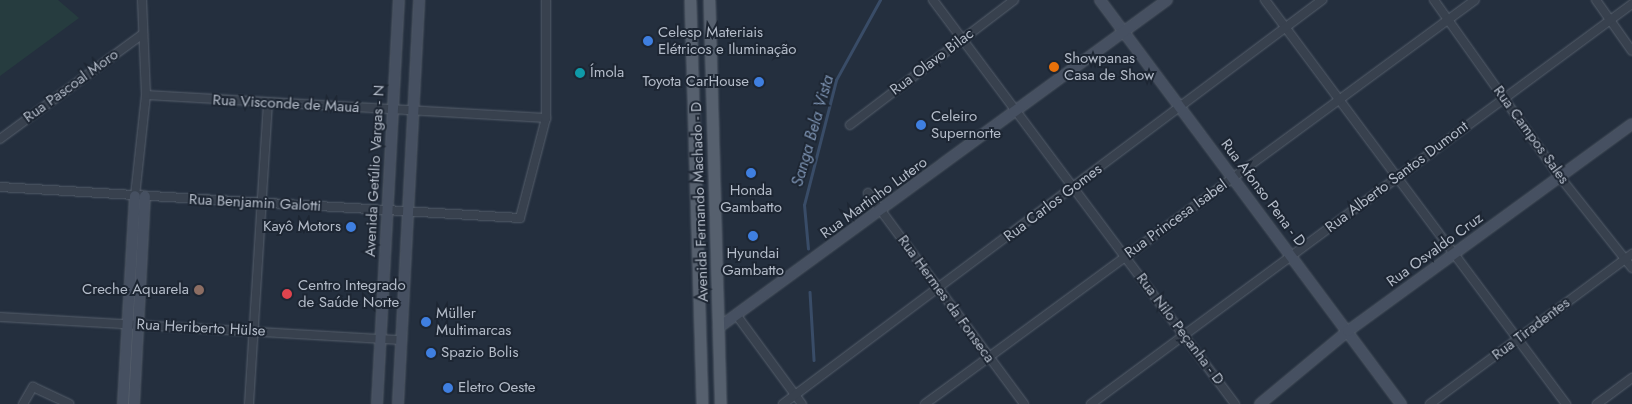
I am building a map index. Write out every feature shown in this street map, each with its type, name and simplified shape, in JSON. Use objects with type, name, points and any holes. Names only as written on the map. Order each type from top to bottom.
[{"type":"main road","name":"Avenida Fernando Machado - D","points":[[690,0],[702,404]]},
{"type":"main road","name":"Avenida Fernando Machado - D","points":[[709,0],[720,404]]},
{"type":"main road","points":[[696,201],[715,202]]},
{"type":"main road","points":[[700,330],[718,328]]},
{"type":"street","points":[[124,404],[130,376],[146,95],[142,0]]},
{"type":"street","name":"Avenida Getúlio Vargas - N","points":[[378,404],[399,0]]},
{"type":"street","points":[[398,404],[419,0]]},
{"type":"street","points":[[546,0],[546,118]]},
{"type":"street","name":"Rua Nilo Peçanha - D","points":[[933,0],[1018,110],[1235,404]]},
{"type":"street","name":"Rua Olavo Bilac","points":[[850,125],[1014,0]]},
{"type":"street","name":"Rua Afonso Pena - D","points":[[1100,0],[1401,404]]},
{"type":"street","name":"Rua Martinho Lutero","points":[[718,328],[738,317],[1167,0]]},
{"type":"street","points":[[1265,0],[1342,101],[1395,178],[1515,341],[1566,404]]},
{"type":"street","name":"Rua Carlos Gomes","points":[[783,404],[1181,109],[1322,0]]},
{"type":"street","name":"Rua Campos Sales","points":[[1434,0],[1560,177],[1629,257],[1632,268]]},
{"type":"street","name":"Rua Princesa Isabel","points":[[925,404],[1232,178],[1342,101],[1475,0]]},
{"type":"street","points":[[1596,0],[1632,51]]},
{"type":"street","name":"Rua Alberto Santos Dumont","points":[[1091,404],[1503,97],[1632,4]]},
{"type":"street","name":"Rua Pascoal Moro","points":[[0,139],[143,34]]},
{"type":"street","name":"Rua Visconde de Mauá","points":[[146,95],[546,118]]},
{"type":"street","points":[[249,404],[260,203],[268,103]]},
{"type":"street","name":"Rua Benjamin Galotti","points":[[0,187],[520,218],[546,118]]},
{"type":"street","name":"Rua Osvaldo Cruz","points":[[1260,404],[1348,331],[1632,124]]},
{"type":"street","name":"Rua Hermes da Fonseca","points":[[868,193],[1024,404]]},
{"type":"street","name":"Rua Tiradentes","points":[[1430,404],[1629,257]]},
{"type":"street","name":"Rua Heriberto Hülse","points":[[0,317],[401,340]]},
{"type":"street","points":[[738,317],[802,404]]},
{"type":"street","points":[[130,376],[134,404]]},
{"type":"street","points":[[1597,404],[1632,378]]},
{"type":"street","points":[[23,404],[32,387],[69,404]]},
{"type":"green space","points":[[0,0],[58,0],[79,18],[0,76]]},
{"type":"waterway","name":"Sanga Bela Vista","points":[[808,249],[804,205],[836,80],[880,0]]},
{"type":"waterway","name":"Sanga Bela Vista","points":[[810,292],[814,360]]},
{"type":"place","name":"Celesp Materiais Elétricos e Iluminação","points":[[648,41]]},
{"type":"place","name":"Showpanas Casa de Show","points":[[1054,67]]},
{"type":"place","name":"Ímola","points":[[580,73]]},
{"type":"place","name":"Toyota CarHouse","points":[[759,82]]},
{"type":"place","name":"Celeiro Supernorte","points":[[921,125]]},
{"type":"place","name":"Honda Gambatto","points":[[751,173]]},
{"type":"place","name":"Kayô Motors","points":[[351,227]]},
{"type":"place","name":"Hyundai Gambatto","points":[[753,236]]},
{"type":"place","name":"Creche Aquarela","points":[[199,290]]},
{"type":"place","name":"Centro Integrado de Saúde Norte","points":[[287,294]]},
{"type":"place","name":"Müller Multimarcas","points":[[426,322]]},
{"type":"place","name":"Spazio Bolis","points":[[431,353]]},
{"type":"place","name":"Eletro Oeste","points":[[448,388]]}]
